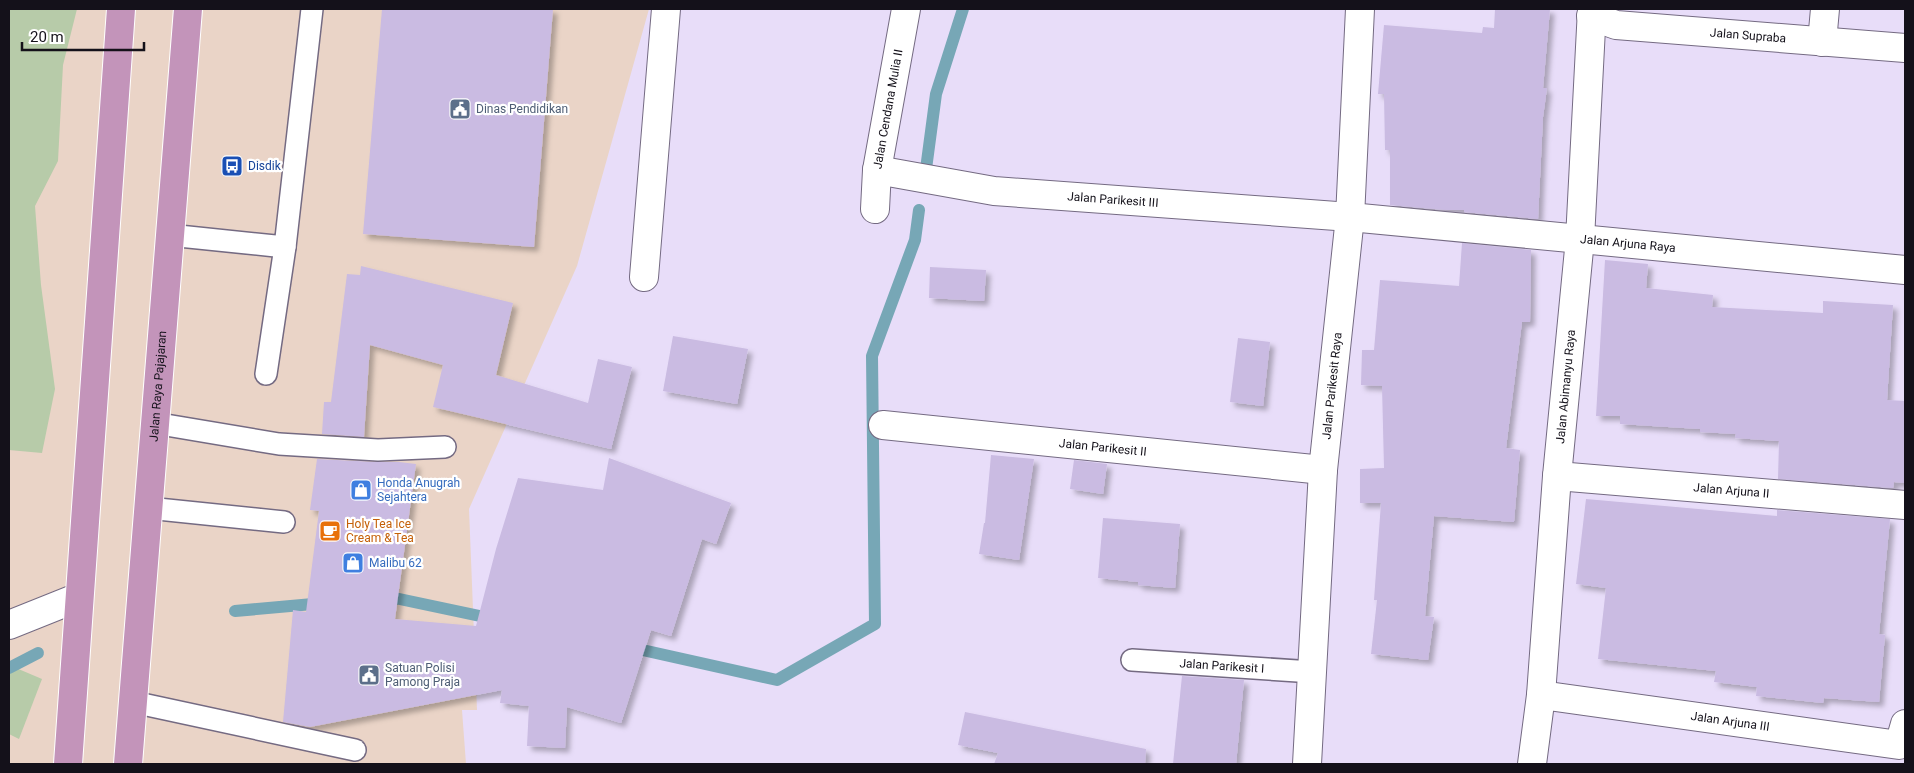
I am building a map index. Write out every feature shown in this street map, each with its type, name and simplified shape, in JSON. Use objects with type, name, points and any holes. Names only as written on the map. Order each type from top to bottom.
[{"type":"highway","points":[[68,764],[121,9]]},
{"type":"highway","name":"Jalan Raya Pajajaran","points":[[128,764],[188,9]]},
{"type":"street","points":[[644,277],[666,9]]},
{"type":"street","name":"Jalan Cendana Mulia II","points":[[875,209],[877,170],[906,9]]},
{"type":"street","name":"Jalan Parikesit Raya","points":[[1307,764],[1323,470],[1350,216],[1360,9]]},
{"type":"street","points":[[1822,42],[1824,9]]},
{"type":"street","name":"Jalan Supraba","points":[[1591,12],[1616,25],[1905,48]]},
{"type":"street","name":"Jalan Abimanyu Raya","points":[[1532,764],[1541,695],[1557,476],[1580,239],[1591,12]]},
{"type":"street","name":"Jalan Parikesit III","points":[[877,170],[994,191],[1350,216]]},
{"type":"street","name":"Jalan Arjuna Raya","points":[[1350,216],[1905,270]]},
{"type":"street","name":"Jalan Parikesit II","points":[[883,425],[1323,470]]},
{"type":"street","name":"Jalan Arjuna II","points":[[1557,476],[1905,505]]},
{"type":"street","points":[[9,625],[79,596]]},
{"type":"street","name":"Jalan Arjuna III","points":[[1541,695],[1900,745]]},
{"type":"lane","points":[[266,374],[285,247],[312,9]]},
{"type":"lane","points":[[169,235],[285,247]]},
{"type":"lane","points":[[154,423],[280,444],[378,450],[445,447]]},
{"type":"lane","points":[[148,508],[284,522]]},
{"type":"lane","name":"Jalan Parikesit I","points":[[1132,660],[1313,672]]},
{"type":"lane","points":[[133,702],[355,750]]},
{"type":"shaded area","points":[[9,9],[649,9],[577,266],[469,509],[477,710],[462,710],[466,764],[9,764]]},
{"type":"green space","points":[[9,9],[77,9],[63,65],[58,161],[35,206],[41,285],[55,389],[42,453],[9,450]]},
{"type":"green space","points":[[9,665],[42,679],[19,739],[9,734]]},
{"type":"building","points":[[382,9],[553,9],[534,247],[363,234]]},
{"type":"building","points":[[1495,9],[1550,9],[1543,88],[1547,88],[1543,117],[1538,219],[1464,212],[1464,210],[1390,205],[1390,150],[1385,150],[1384,94],[1378,94],[1384,25],[1482,33],[1483,27],[1494,28]]},
{"type":"building","points":[[1462,243],[1531,250],[1530,322],[1522,322],[1506,448],[1520,450],[1514,522],[1434,516],[1425,616],[1434,617],[1428,660],[1371,654],[1377,600],[1374,600],[1381,503],[1360,503],[1360,469],[1384,468],[1382,386],[1361,385],[1362,350],[1374,350],[1380,280],[1459,286]]},
{"type":"building","points":[[1605,260],[1648,264],[1646,288],[1713,295],[1712,307],[1823,313],[1823,301],[1893,305],[1887,400],[1905,401],[1905,483],[1894,482],[1893,488],[1778,479],[1779,441],[1735,438],[1736,434],[1700,432],[1700,429],[1620,424],[1620,416],[1596,416]]},
{"type":"building","points":[[361,266],[513,303],[496,375],[588,403],[598,359],[632,367],[611,449],[433,407],[443,365],[370,345],[364,437],[322,434],[324,402],[331,402],[347,274],[360,275]]},
{"type":"building","points":[[930,267],[986,270],[984,301],[929,298]]},
{"type":"building","points":[[673,336],[748,349],[737,404],[663,391]]},
{"type":"building","points":[[1238,338],[1270,342],[1263,406],[1230,402]]},
{"type":"building","points":[[991,455],[1034,459],[1019,560],[979,554],[985,523]]},
{"type":"building","points":[[609,458],[731,503],[716,544],[702,539],[671,636],[651,630],[621,723],[567,707],[565,748],[527,746],[529,706],[500,703],[502,690],[310,727],[283,722],[293,610],[306,612],[319,511],[310,510],[317,459],[416,464],[395,619],[476,626],[496,549],[518,478],[603,490]]},
{"type":"building","points":[[1074,460],[1107,464],[1103,494],[1070,489]]},
{"type":"building","points":[[1586,499],[1777,516],[1777,510],[1890,519],[1879,634],[1885,635],[1879,702],[1824,698],[1823,703],[1756,696],[1757,687],[1714,682],[1716,671],[1598,659],[1606,588],[1576,584]]},
{"type":"building","points":[[1103,518],[1180,524],[1175,588],[1138,585],[1138,582],[1098,578]]},
{"type":"building","points":[[1182,676],[1244,680],[1236,764],[1173,764]]},
{"type":"building","points":[[965,712],[1146,749],[1145,764],[994,764],[998,753],[958,745]]},
{"type":"waterway","points":[[926,169],[936,94],[963,9]]},
{"type":"waterway","points":[[629,647],[777,680],[875,624],[872,356],[915,240],[919,210]]},
{"type":"waterway","points":[[382,598],[390,597],[494,619]]},
{"type":"waterway","points":[[235,611],[324,603]]},
{"type":"waterway","points":[[9,668],[38,653]]},
{"type":"place","name":"Dinas Pendidikan","points":[[460,109]]},
{"type":"place","name":"Disdik","points":[[232,166]]},
{"type":"place","name":"Honda Anugrah Sejahtera","points":[[361,490]]},
{"type":"place","name":"Holy Tea Ice Cream & Tea","points":[[330,531]]},
{"type":"place","name":"Malibu 62","points":[[353,563]]},
{"type":"place","name":"Satuan Polisi Pamong Praja","points":[[369,675]]}]
